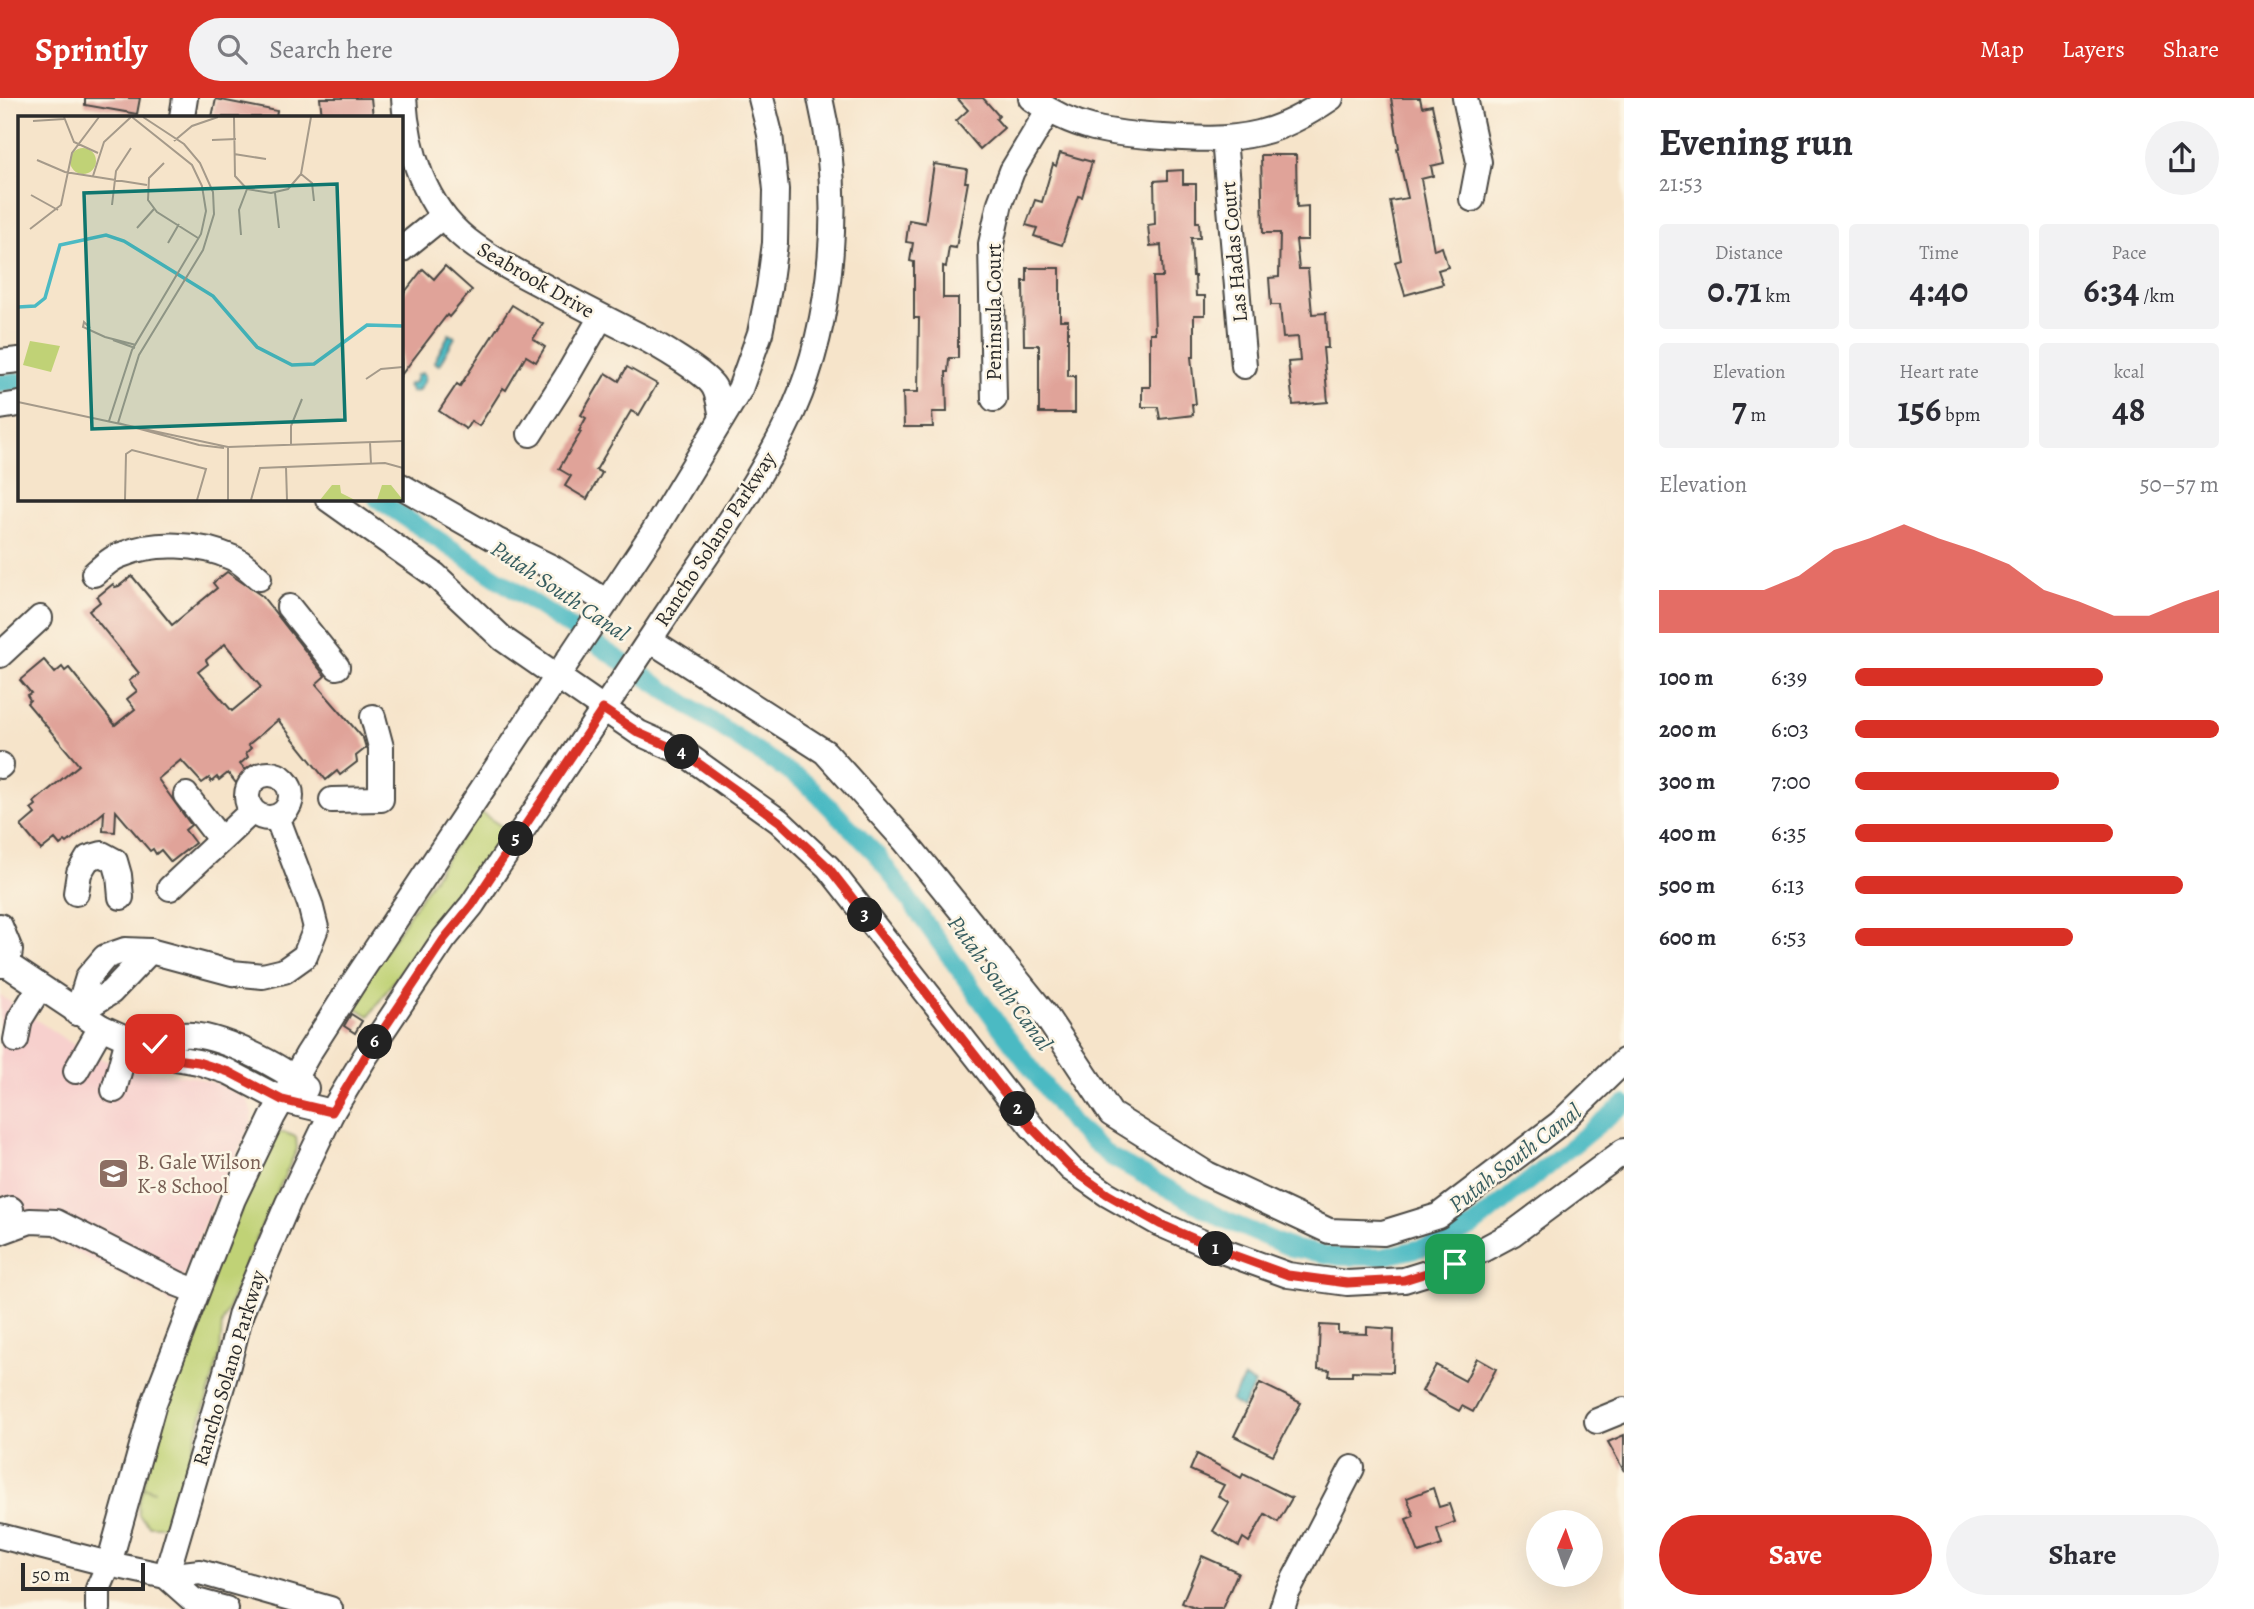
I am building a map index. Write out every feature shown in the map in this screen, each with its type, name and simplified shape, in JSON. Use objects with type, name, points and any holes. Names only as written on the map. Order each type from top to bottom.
[{"type":"street","points":[[182,116],[185,98]]},
{"type":"street","name":"Seabrook Drive","points":[[404,98],[412,154],[427,189],[443,216],[465,239],[497,261],[662,347],[703,375],[713,386],[722,418]]},
{"type":"street","points":[[98,1609],[98,1589],[109,1564],[154,1403],[233,1199],[282,1100],[356,979],[652,534],[740,389],[760,333],[775,243],[776,190],[770,134],[761,98]]},
{"type":"street","name":"Rancho Solano Parkway","points":[[166,1576],[241,1314],[288,1203],[332,1112],[365,1057],[444,939],[472,905],[751,488],[794,409],[809,363],[830,264],[832,225],[829,150],[820,98]]},
{"type":"street","points":[[1040,105],[1078,124],[1115,134],[1224,139],[1261,132],[1306,115],[1331,98]]},
{"type":"street","points":[[1465,98],[1479,162],[1472,199]]},
{"type":"street","name":"Peninsula Court","points":[[994,399],[991,244],[1000,203],[1040,105]]},
{"type":"street","name":"Las Hadas Court","points":[[1224,139],[1244,366]]},
{"type":"street","points":[[402,249],[443,216]]},
{"type":"street","points":[[530,434],[601,317]]},
{"type":"street","points":[[0,362],[18,360]]},
{"type":"street","points":[[0,407],[18,404]]},
{"type":"street","points":[[402,487],[552,568],[602,609]]},
{"type":"street","points":[[329,500],[435,575],[503,639],[561,670],[607,703],[639,733],[684,753],[779,821],[828,867],[1032,1128],[1072,1169],[1107,1194],[1160,1224],[1222,1251],[1288,1275],[1347,1283],[1404,1280],[1455,1264],[1512,1234],[1624,1151]]},
{"type":"street","points":[[94,573],[119,555],[149,547],[177,546],[207,549],[235,558],[258,578]]},
{"type":"street","points":[[289,607],[337,667]]},
{"type":"street","points":[[0,655],[40,618]]},
{"type":"street","points":[[649,642],[825,752],[905,841],[1044,1013],[1111,1114],[1208,1174],[1329,1231],[1382,1233],[1438,1216],[1559,1124],[1624,1061]]},
{"type":"street","points":[[332,800],[381,799],[381,747],[373,717]]},
{"type":"street","points":[[263,775],[278,776],[285,780],[291,793],[288,808],[277,817],[264,818],[252,811],[247,797],[251,783],[263,775]]},
{"type":"street","points":[[186,795],[220,839]]},
{"type":"street","points":[[170,888],[252,811]]},
{"type":"street","points":[[77,1013],[111,992],[150,951],[232,973],[263,976],[284,971],[304,956],[316,928],[277,817]]},
{"type":"street","points":[[76,893],[79,873],[88,858],[102,854],[115,861],[121,897]]},
{"type":"street","points":[[0,926],[10,950],[3,967],[40,987],[101,1027],[128,1039],[155,1044],[175,1059],[198,1062],[229,1072],[282,1100],[332,1112]]},
{"type":"street","points":[[12,1026],[40,987]]},
{"type":"street","points":[[76,1071],[101,1027]]},
{"type":"street","points":[[155,1044],[181,1035],[210,1038],[241,1049],[295,1077],[332,1112]]},
{"type":"street","points":[[114,1090],[128,1039]]},
{"type":"street","points":[[0,1232],[30,1221],[56,1222],[196,1291]]},
{"type":"street","points":[[1597,1421],[1624,1410]]},
{"type":"street","points":[[1282,1609],[1287,1593],[1352,1468]]},
{"type":"street","points":[[0,1536],[166,1576],[200,1572],[330,1609]]},
{"type":"street","points":[[166,1576],[193,1600],[226,1609]]},
{"type":"shaded area","name":"B. Gale Wilson K-8 School","points":[[0,995],[66,1040],[102,1059],[132,1069],[194,1077],[216,1083],[248,1101],[252,1112],[251,1124],[204,1224],[172,1306],[166,1298],[35,1231],[15,1241],[0,1244]]},
{"type":"green space","points":[[478,811],[509,831],[458,904],[433,926],[369,1016],[350,1004]]},
{"type":"green space","points":[[283,1132],[296,1137],[297,1149],[259,1232],[222,1324],[220,1354],[172,1518],[163,1526],[149,1526],[139,1515],[138,1504],[143,1488],[155,1491],[143,1487],[176,1374],[215,1264],[276,1134]]},
{"type":"water","points":[[449,334],[455,337],[439,365],[434,362]]},
{"type":"water","points":[[422,373],[425,380],[418,391],[412,392],[408,385],[415,382],[417,375]]},
{"type":"water","points":[[1244,1378],[1255,1384],[1242,1408],[1231,1401]]},
{"type":"building","points":[[85,98],[140,98],[137,114],[85,105]]},
{"type":"building","points":[[320,98],[371,98],[373,116],[322,116]]},
{"type":"building","points":[[957,98],[983,98],[999,116],[996,119],[1004,128],[980,149],[956,121],[968,110]]},
{"type":"building","points":[[1391,98],[1420,98],[1422,107],[1432,105],[1444,163],[1431,166],[1433,176],[1421,179],[1434,250],[1442,247],[1448,267],[1438,270],[1443,284],[1405,295],[1395,262],[1401,260],[1390,201],[1408,198],[1397,149],[1399,148]]},
{"type":"building","points":[[216,99],[277,111],[276,116],[212,116]]},
{"type":"building","points":[[1060,153],[1092,162],[1082,197],[1078,196],[1062,245],[1034,236],[1037,228],[1026,225],[1035,200],[1042,202],[1053,164],[1056,166]]},
{"type":"building","points":[[1261,155],[1296,155],[1297,207],[1308,206],[1308,240],[1296,240],[1299,269],[1308,269],[1312,314],[1326,313],[1328,348],[1323,348],[1328,402],[1293,405],[1288,362],[1300,361],[1298,337],[1283,338],[1280,305],[1271,305],[1269,278],[1279,277],[1280,233],[1263,233]]},
{"type":"building","points":[[934,164],[967,169],[965,182],[968,182],[956,248],[949,247],[946,267],[943,266],[943,298],[958,298],[958,358],[949,358],[946,372],[947,412],[932,412],[933,427],[904,427],[903,392],[918,392],[919,318],[914,318],[914,262],[910,261],[913,243],[906,242],[909,220],[925,223]]},
{"type":"building","points":[[1183,170],[1183,184],[1196,184],[1196,222],[1199,222],[1200,238],[1191,238],[1193,276],[1196,296],[1205,296],[1205,315],[1194,315],[1194,357],[1191,357],[1196,404],[1192,404],[1193,415],[1160,419],[1158,407],[1142,407],[1142,387],[1150,387],[1150,333],[1155,333],[1153,277],[1163,277],[1161,245],[1150,246],[1148,225],[1155,224],[1154,181],[1167,180],[1167,171]]},
{"type":"building","points":[[445,266],[472,290],[449,317],[447,315],[402,374],[402,296],[423,269],[434,279]]},
{"type":"building","points":[[1027,268],[1060,268],[1060,320],[1068,320],[1068,376],[1075,376],[1075,413],[1039,413],[1039,345],[1024,345],[1023,281],[1027,281]]},
{"type":"building","points":[[512,305],[543,324],[533,339],[545,347],[536,362],[526,356],[506,390],[503,388],[479,426],[471,421],[466,429],[439,411],[457,384],[460,386]]},
{"type":"building","points":[[627,367],[657,384],[639,415],[631,411],[596,470],[602,473],[587,499],[565,486],[571,476],[559,469],[581,432],[579,431],[586,418],[581,415],[606,373],[619,381]]},
{"type":"building","points":[[227,572],[262,596],[325,676],[316,684],[363,738],[366,748],[356,756],[357,762],[340,775],[337,771],[326,780],[278,720],[248,745],[251,748],[246,753],[248,757],[240,764],[248,773],[236,783],[228,773],[219,780],[217,777],[211,782],[209,778],[202,783],[181,760],[158,779],[191,825],[185,830],[195,843],[171,862],[161,850],[156,854],[153,849],[150,851],[116,811],[115,832],[103,831],[104,812],[67,843],[65,841],[60,845],[55,839],[41,850],[21,826],[35,814],[31,809],[36,805],[34,802],[79,765],[27,703],[30,700],[27,695],[31,693],[20,680],[44,660],[55,673],[62,667],[65,671],[69,668],[115,725],[135,709],[127,699],[137,691],[129,681],[139,673],[89,611],[100,602],[97,597],[113,584],[115,587],[119,586],[132,576],[172,625],[217,588],[213,583]],"holes":[[[225,644],[261,687],[232,711],[198,672],[208,664],[206,660]]]},
{"type":"building","points":[[351,1014],[362,1021],[355,1033],[344,1026]]},
{"type":"building","points":[[1320,1325],[1338,1326],[1338,1333],[1367,1334],[1367,1327],[1394,1329],[1393,1372],[1352,1371],[1352,1376],[1329,1376],[1330,1370],[1318,1369]]},
{"type":"building","points":[[1477,1358],[1496,1369],[1473,1412],[1462,1406],[1459,1411],[1422,1391],[1436,1365],[1465,1381]]},
{"type":"building","points":[[1260,1383],[1301,1403],[1273,1455],[1234,1436]]},
{"type":"building","points":[[1624,1435],[1624,1471],[1608,1442]]},
{"type":"building","points":[[1197,1454],[1241,1478],[1243,1474],[1292,1498],[1278,1522],[1265,1514],[1249,1542],[1243,1538],[1239,1546],[1213,1531],[1229,1503],[1218,1496],[1224,1485],[1190,1470]]},
{"type":"building","points":[[1433,1488],[1439,1507],[1449,1504],[1455,1522],[1437,1529],[1442,1545],[1419,1553],[1406,1519],[1414,1516],[1407,1498]]},
{"type":"building","points":[[1202,1556],[1238,1572],[1222,1609],[1197,1609],[1182,1603]]},
{"type":"waterway","name":"Putah South Canal","points":[[0,383],[18,381]]},
{"type":"waterway","name":"Putah South Canal","points":[[379,500],[807,784],[877,855],[1073,1124],[1111,1157],[1225,1220],[1291,1248],[1339,1257],[1382,1257],[1438,1244],[1472,1227],[1624,1104]]},
{"type":"place","name":"B. Gale Wilson K-8 School","points":[[114,1174]]},
{"type":"route","points":[[155,1044],[175,1059],[198,1062],[229,1072],[282,1100],[332,1112],[365,1057],[444,939],[472,905],[603,709],[639,733],[684,753],[779,821],[828,867],[1032,1128],[1072,1169],[1107,1194],[1160,1224],[1222,1251],[1288,1275],[1347,1283],[1404,1280],[1455,1264]]}]
